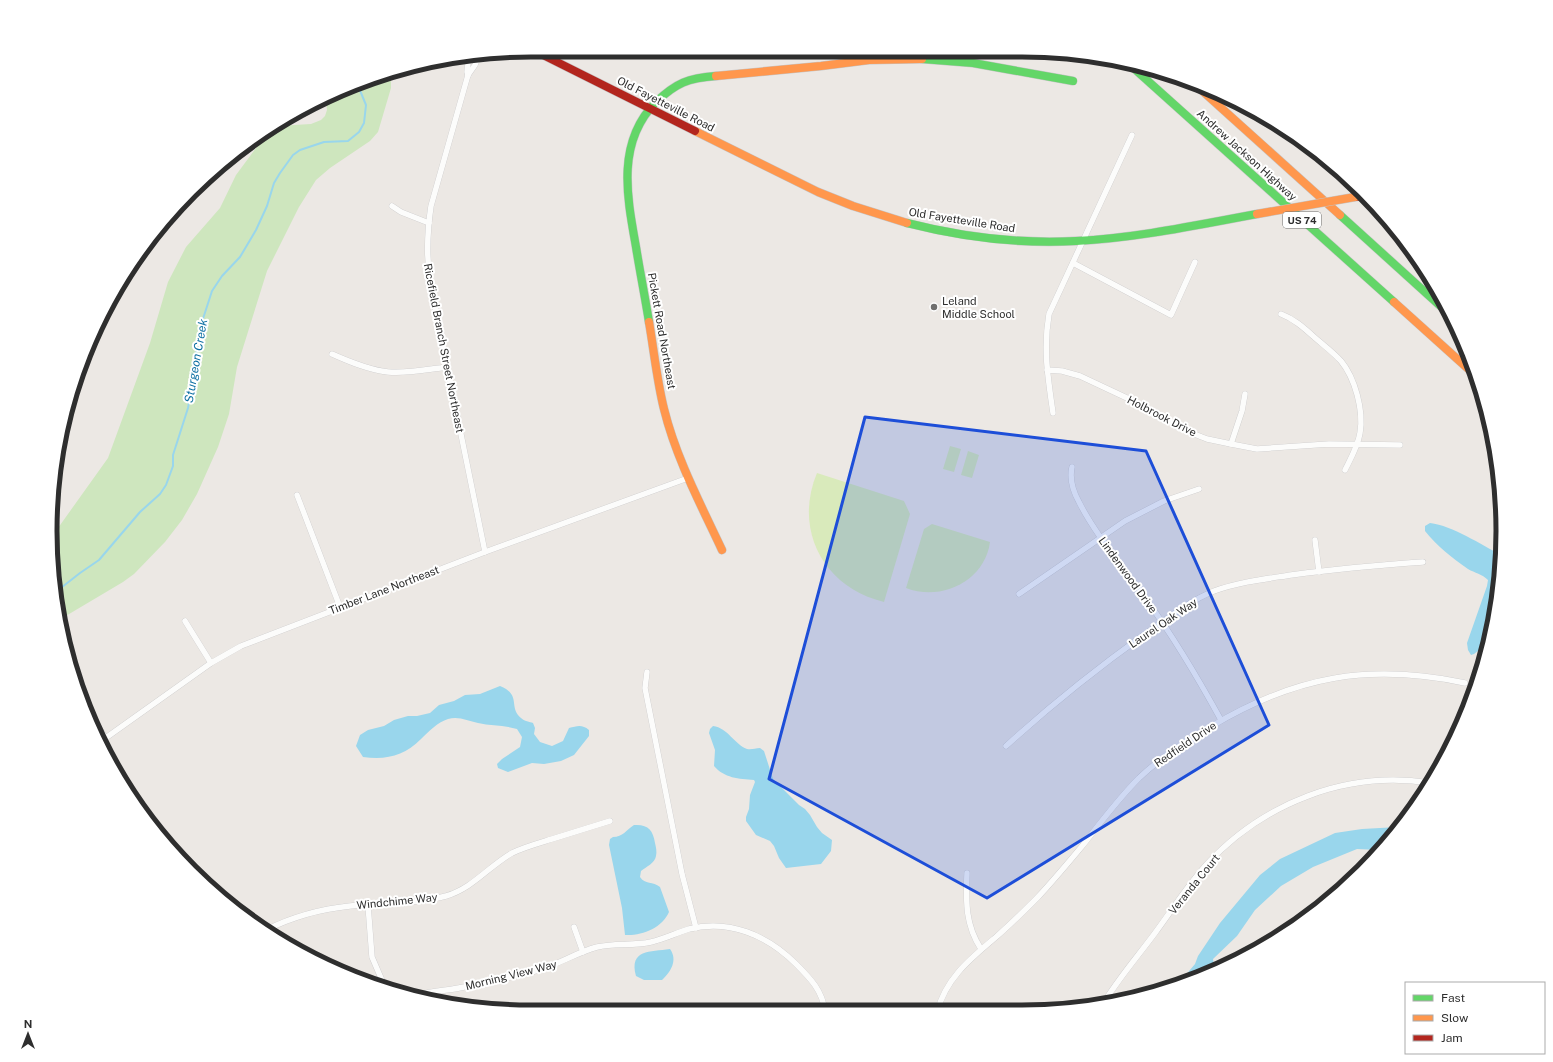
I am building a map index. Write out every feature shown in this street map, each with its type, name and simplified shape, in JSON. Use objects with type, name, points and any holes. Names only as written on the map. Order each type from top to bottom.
[{"type":"main road","name":"Old Fayetteville Road","points":[[547,57],[762,166],[825,195],[868,212],[904,222],[949,231],[1049,242],[1083,240],[1155,232],[1358,197]]},
{"type":"main road","name":"Pickett Road Northeast","points":[[722,550],[688,478],[672,436],[664,409],[629,206],[628,185],[635,133],[649,109],[669,89],[685,80],[699,77],[869,60],[929,59],[965,62],[1073,81]]},
{"type":"main road","name":"Andrew Jackson Highway","points":[[1137,71],[1467,367]]},
{"type":"main road","name":"Andrew Jackson Highway","points":[[1206,94],[1436,301]]},
{"type":"street","name":"Ricefield Branch Street Northeast","points":[[468,74],[477,60]]},
{"type":"street","name":"Ricefield Branch Street Northeast","points":[[468,61],[468,74],[431,206],[427,260],[429,277],[485,552]]},
{"type":"street","points":[[1053,413],[1045,357],[1046,330],[1049,314],[1132,135]]},
{"type":"street","points":[[392,206],[401,212],[429,223]]},
{"type":"street","points":[[1073,263],[1171,315],[1195,262]]},
{"type":"street","points":[[1281,314],[1294,319],[1340,361],[1347,371],[1357,393],[1360,411],[1360,432],[1357,444],[1345,470]]},
{"type":"street","points":[[332,354],[372,369],[389,372],[408,372],[448,367]]},
{"type":"street","name":"Holbrook Drive","points":[[1047,370],[1062,371],[1080,376],[1144,406],[1189,432],[1207,439],[1258,449],[1329,444],[1400,445]]},
{"type":"street","points":[[1231,444],[1242,410],[1245,394]]},
{"type":"street","name":"Lindenwood Drive","points":[[1072,468],[1071,480],[1074,492],[1089,520],[1163,622],[1196,675],[1221,720]]},
{"type":"street","name":"Timber Lane Northeast","points":[[106,738],[211,663],[241,646],[485,552],[688,478]]},
{"type":"street","points":[[1019,594],[1100,536],[1125,521],[1151,507],[1199,490]]},
{"type":"street","points":[[297,495],[340,607]]},
{"type":"street","points":[[1315,540],[1319,572]]},
{"type":"street","name":"Laurel Oak Way","points":[[1006,746],[1067,693],[1163,622],[1204,596],[1227,587],[1258,580],[1319,572],[1423,562]]},
{"type":"street","points":[[185,621],[211,663]]},
{"type":"street","points":[[647,672],[645,688],[682,874],[696,928]]},
{"type":"street","name":"Redfield Drive","points":[[939,1005],[950,982],[964,965],[1010,924],[1046,888],[1070,861],[1118,800],[1139,778],[1176,748],[1221,720],[1287,690],[1341,676],[1373,673],[1406,674],[1466,683]]},
{"type":"street","points":[[102,733],[106,738]]},
{"type":"street","name":"Veranda Court","points":[[1108,997],[1200,873],[1223,849],[1255,823],[1278,809],[1318,792],[1343,786],[1383,780],[1423,782]]},
{"type":"street","name":"Windchime Way","points":[[272,927],[312,913],[338,908],[429,899],[448,895],[472,884],[500,861],[514,852],[610,821]]},
{"type":"street","points":[[967,873],[966,901],[968,921],[974,938],[981,950]]},
{"type":"street","points":[[368,905],[372,957],[382,981]]},
{"type":"street","name":"Morning View Way","points":[[426,993],[462,988],[550,967],[583,952],[605,946],[636,945],[651,942],[696,928],[713,926],[735,929],[754,934],[772,944],[786,955],[815,985],[821,996],[823,1005]]},
{"type":"street","points":[[574,927],[583,952]]},
{"type":"highlighted area","points":[[865,417],[1146,451],[1269,725],[987,898],[769,779]]},
{"type":"green space","points":[[391,78],[391,88],[378,132],[370,141],[330,168],[316,180],[299,207],[267,271],[237,367],[229,414],[218,447],[197,494],[182,520],[165,542],[134,574],[65,616],[58,562],[57,529],[108,458],[150,343],[168,282],[186,247],[220,208],[236,175],[260,142],[287,125],[311,124],[321,120],[325,116],[327,110],[326,104],[350,93]]},
{"type":"green space","points":[[950,446],[961,449],[954,472],[943,469]]},
{"type":"green space","points":[[968,451],[979,455],[972,478],[961,475]]},
{"type":"green space","points":[[817,473],[904,501],[910,514],[884,602],[863,595],[845,584],[830,570],[819,554],[812,535],[809,515],[811,494]]},
{"type":"green space","points":[[932,524],[990,542],[986,556],[980,568],[959,585],[947,590],[919,592],[906,588],[924,529]]},
{"type":"water","points":[[1430,523],[1448,528],[1495,552],[1492,593],[1487,623],[1482,643],[1479,650],[1474,654],[1471,655],[1468,650],[1467,643],[1488,580],[1468,569],[1445,552],[1425,531],[1425,526]]},
{"type":"water","points":[[500,686],[511,693],[517,714],[524,720],[533,723],[535,728],[534,734],[540,742],[552,746],[563,741],[569,728],[577,726],[582,726],[589,730],[589,736],[574,755],[561,761],[544,764],[532,763],[508,772],[498,768],[497,764],[520,747],[522,737],[517,729],[483,724],[460,718],[452,718],[441,722],[430,730],[415,745],[395,756],[380,758],[363,757],[356,746],[360,735],[368,730],[384,726],[394,720],[408,716],[417,716],[430,713],[439,705],[454,701],[465,695],[480,694]]},
{"type":"water","points":[[713,726],[723,730],[742,747],[747,749],[760,748],[764,751],[773,779],[805,809],[822,833],[832,840],[831,851],[821,864],[786,868],[770,841],[756,835],[746,821],[750,795],[755,782],[754,780],[727,775],[722,773],[714,766],[715,750],[709,733]]},
{"type":"water","points":[[634,825],[646,827],[653,835],[656,850],[655,858],[652,863],[641,871],[640,877],[644,881],[660,887],[669,912],[662,922],[651,930],[638,934],[625,935],[622,908],[609,845],[610,839],[622,835]]},
{"type":"water","points":[[1392,827],[1373,850],[1357,849],[1313,867],[1281,886],[1255,910],[1237,936],[1213,959],[1214,964],[1185,976],[1195,964],[1198,956],[1220,923],[1260,875],[1280,859],[1335,833],[1362,829]]},
{"type":"water","points":[[670,949],[673,957],[671,970],[662,980],[644,980],[636,976],[635,967],[638,956],[649,952]]},
{"type":"waterway","name":"Sturgeon Creek","points":[[61,588],[99,560],[140,512],[160,494],[166,485],[173,466],[173,455],[188,408],[199,331],[212,291],[222,276],[240,257],[256,230],[267,206],[274,183],[293,155],[300,150],[324,142],[348,141],[359,132],[364,123],[366,105],[360,89]]},
{"type":"traffic: fast","points":[[922,59],[973,63],[1073,81]]},
{"type":"traffic: fast","points":[[1137,71],[1394,302]]},
{"type":"traffic: fast","points":[[649,322],[630,209],[628,190],[630,152],[635,134],[643,118],[656,102],[676,86],[690,80],[716,76]]},
{"type":"traffic: fast","points":[[907,223],[970,236],[1055,242],[1144,234],[1257,214]]},
{"type":"traffic: fast","points":[[1340,215],[1437,303]]},
{"type":"traffic: slow","points":[[716,76],[869,60],[922,59]]},
{"type":"traffic: slow","points":[[1206,94],[1340,215]]},
{"type":"traffic: slow","points":[[695,131],[818,192],[853,206],[907,223]]},
{"type":"traffic: slow","points":[[1257,214],[1355,197]]},
{"type":"traffic: slow","points":[[1394,302],[1467,367]]},
{"type":"traffic: slow","points":[[649,322],[659,388],[669,427],[682,463],[722,550]]},
{"type":"traffic: jam","points":[[547,57],[695,131]]},
{"type":"place","name":"Leland Middle School","points":[[934,307]]}]
